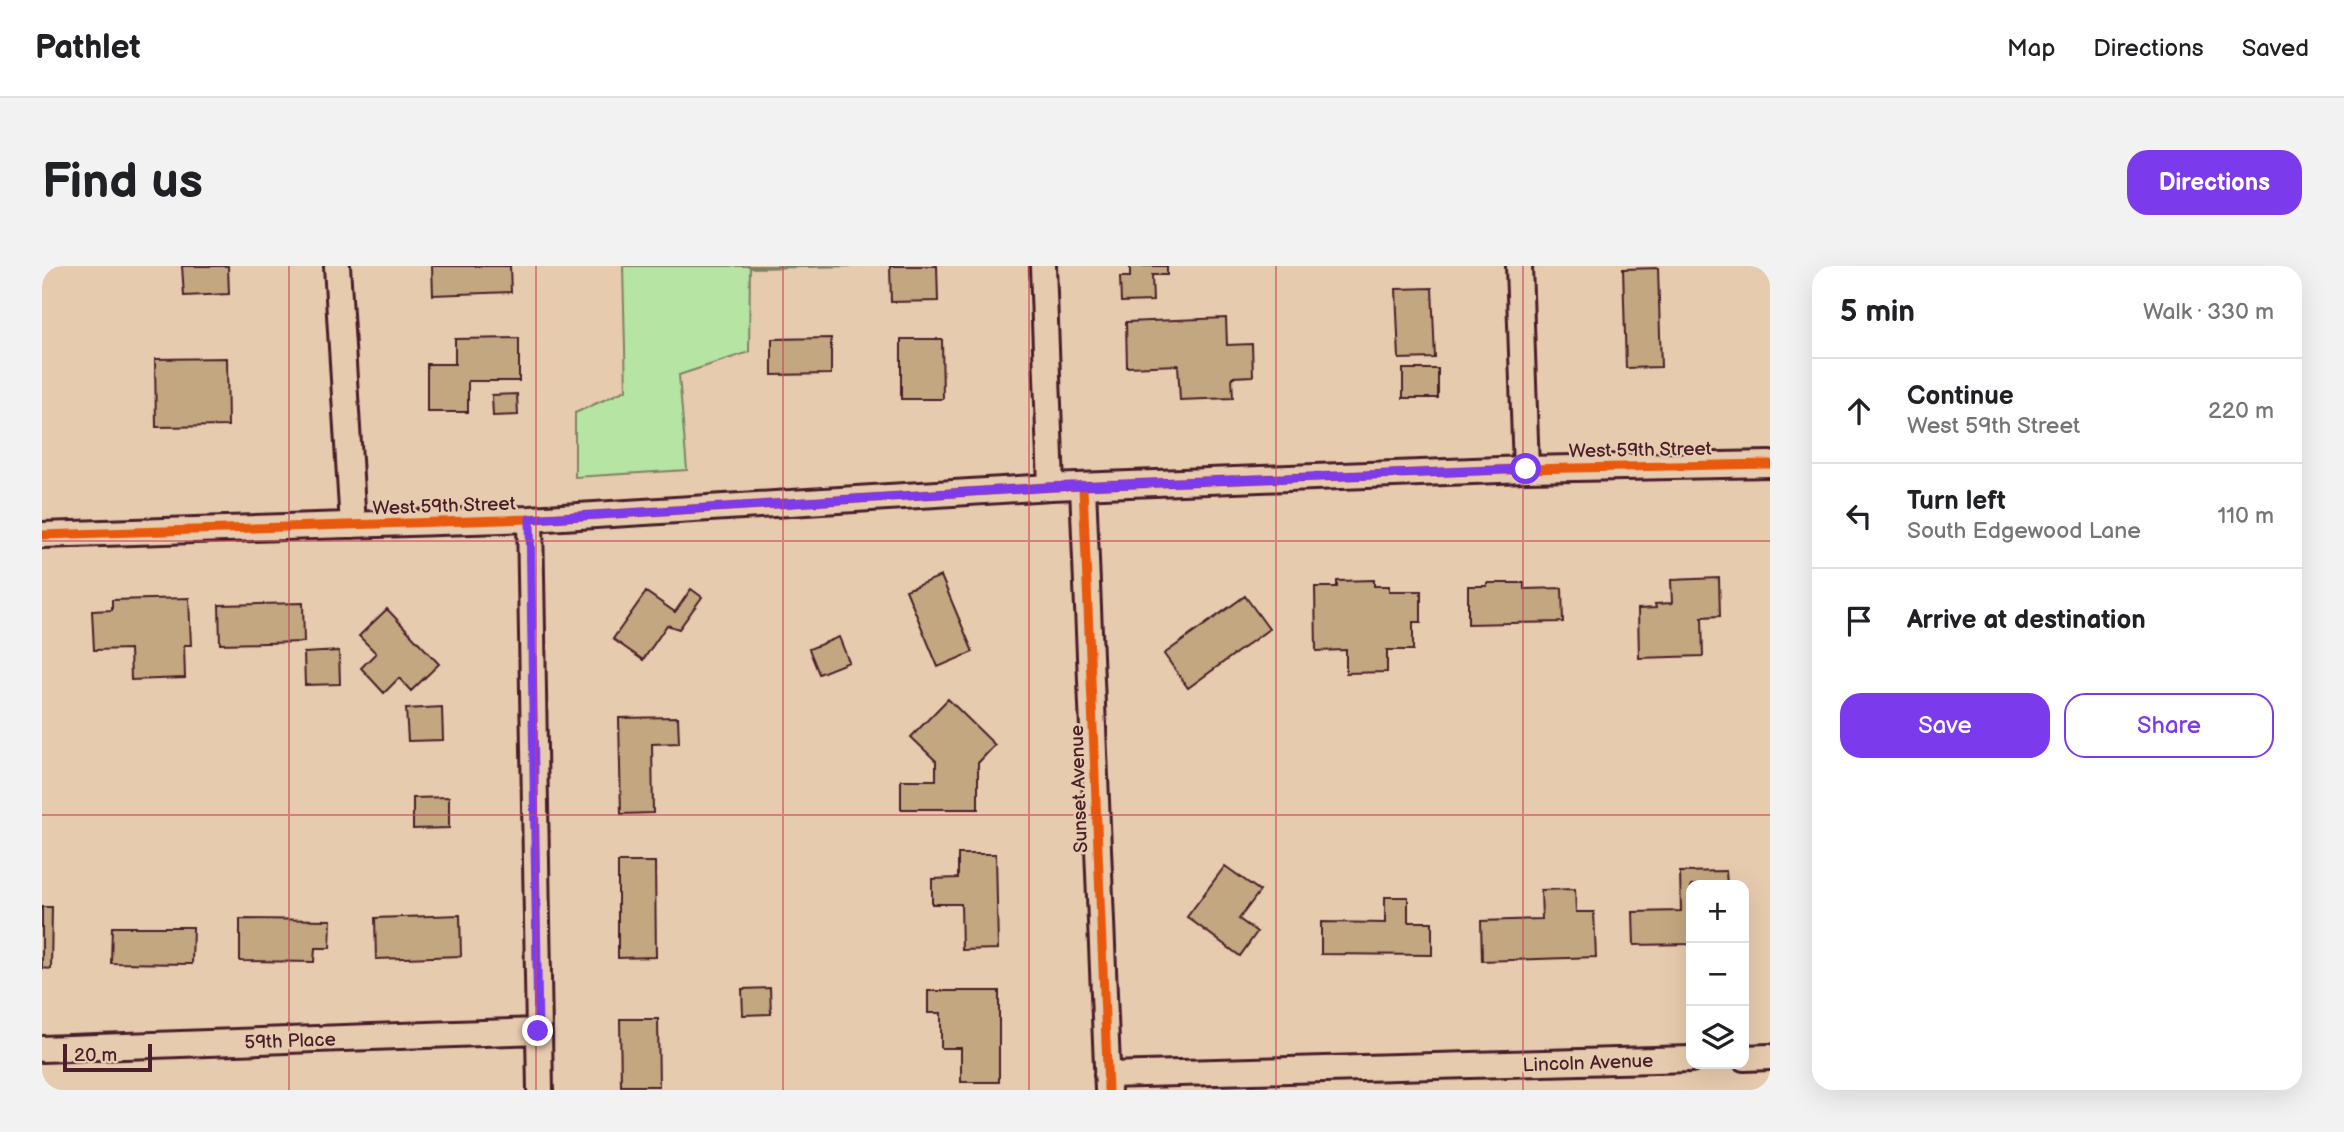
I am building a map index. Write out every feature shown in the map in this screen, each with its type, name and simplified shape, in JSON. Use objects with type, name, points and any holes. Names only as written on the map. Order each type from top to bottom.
[{"type":"street","points":[[337,266],[353,525]]},
{"type":"street","points":[[1043,266],[1051,487]]},
{"type":"street","points":[[1519,266],[1526,469]]},
{"type":"street","name":"West 59th Street","points":[[42,535],[530,519],[1051,487],[1526,469],[1770,464]]},
{"type":"street","name":"Sunset Avenue","points":[[1083,487],[1108,1083]]},
{"type":"street","points":[[530,519],[540,1090]]},
{"type":"street","name":"59th Place","points":[[42,1049],[538,1031]]},
{"type":"street","points":[[1749,1058],[1770,1057]]},
{"type":"street","name":"Lincoln Avenue","points":[[1108,1083],[1686,1059]]},
{"type":"green space","points":[[623,266],[859,266],[750,268],[749,352],[679,375],[687,470],[575,477],[575,413],[626,390]]},
{"type":"building","points":[[182,266],[228,266],[229,294],[184,296]]},
{"type":"building","points":[[432,266],[510,266],[511,292],[433,295]]},
{"type":"building","points":[[890,266],[937,266],[938,301],[891,302]]},
{"type":"building","points":[[1130,266],[1167,266],[1167,275],[1152,275],[1153,301],[1121,302],[1120,277],[1130,277]]},
{"type":"building","points":[[1658,268],[1661,367],[1626,368],[1623,269]]},
{"type":"building","points":[[1432,288],[1435,358],[1399,359],[1396,289]]},
{"type":"building","points":[[1226,318],[1227,345],[1252,344],[1253,376],[1232,377],[1233,398],[1180,400],[1178,365],[1127,367],[1126,322]]},
{"type":"building","points":[[519,338],[519,381],[468,381],[468,412],[427,412],[427,364],[455,364],[455,339]]},
{"type":"building","points":[[831,338],[831,374],[772,375],[772,339]]},
{"type":"building","points":[[901,339],[942,339],[943,399],[901,399]]},
{"type":"building","points":[[227,358],[228,426],[156,427],[155,359]]},
{"type":"building","points":[[1403,369],[1438,369],[1438,398],[1403,398]]},
{"type":"building","points":[[517,394],[518,415],[493,416],[492,395]]},
{"type":"building","points":[[941,576],[973,652],[938,667],[906,590]]},
{"type":"building","points":[[1719,578],[1720,616],[1702,617],[1703,656],[1639,658],[1638,609],[1656,608],[1655,604],[1672,603],[1671,580]]},
{"type":"building","points":[[1374,580],[1374,586],[1389,586],[1389,591],[1421,591],[1421,622],[1413,622],[1413,650],[1387,650],[1387,672],[1346,673],[1346,650],[1316,651],[1315,587],[1337,587],[1337,581]]},
{"type":"building","points":[[1487,583],[1524,583],[1524,589],[1562,588],[1563,622],[1468,624],[1468,586],[1487,586]]},
{"type":"building","points":[[691,589],[702,597],[679,629],[667,625],[643,660],[613,639],[646,592],[675,612]]},
{"type":"building","points":[[1245,596],[1269,629],[1188,688],[1164,654]]},
{"type":"building","points":[[189,598],[191,645],[184,645],[185,678],[131,680],[130,649],[94,650],[92,611],[112,610],[112,600]]},
{"type":"building","points":[[303,603],[304,642],[220,644],[219,605]]},
{"type":"building","points":[[387,609],[439,664],[411,691],[399,678],[384,693],[361,668],[376,653],[359,636]]},
{"type":"building","points":[[839,637],[849,662],[819,674],[809,649]]},
{"type":"building","points":[[339,651],[340,684],[305,685],[304,653]]},
{"type":"building","points":[[948,699],[995,745],[978,763],[978,809],[901,809],[901,780],[936,780],[936,761],[911,737]]},
{"type":"building","points":[[442,707],[443,740],[408,741],[406,709]]},
{"type":"building","points":[[678,717],[679,743],[652,744],[653,813],[621,814],[619,718]]},
{"type":"building","points":[[449,797],[449,828],[413,829],[413,798]]},
{"type":"building","points":[[958,854],[996,854],[998,949],[962,950],[961,904],[932,904],[932,879],[958,878]]},
{"type":"building","points":[[618,862],[655,862],[656,957],[618,958]]},
{"type":"building","points":[[1225,866],[1260,891],[1239,919],[1257,932],[1240,956],[1187,917]]},
{"type":"building","points":[[1726,871],[1727,880],[1686,880],[1686,944],[1634,945],[1633,912],[1681,911],[1680,872]]},
{"type":"building","points":[[1575,889],[1576,912],[1594,912],[1596,957],[1482,961],[1481,921],[1542,919],[1541,890]]},
{"type":"building","points":[[1385,897],[1408,897],[1408,922],[1432,922],[1432,955],[1321,954],[1321,922],[1385,923]]},
{"type":"building","points":[[42,907],[52,907],[51,969],[42,968]]},
{"type":"building","points":[[460,915],[461,956],[376,959],[375,918]]},
{"type":"building","points":[[240,919],[331,920],[330,948],[315,948],[314,962],[240,961]]},
{"type":"building","points":[[112,927],[193,927],[192,964],[111,963]]},
{"type":"building","points":[[770,988],[771,1014],[743,1015],[742,989]]},
{"type":"building","points":[[928,991],[999,991],[999,1082],[961,1082],[961,1048],[941,1048],[941,1013],[928,1013]]},
{"type":"building","points":[[620,1019],[658,1019],[659,1086],[621,1086]]},
{"type":"cycle path","points":[[42,535],[530,519],[1051,487],[1526,469],[1770,464]]},
{"type":"cycle path","points":[[1083,487],[1108,1090]]},
{"type":"route","points":[[538,1031],[530,519],[1051,487],[1526,469]]}]
